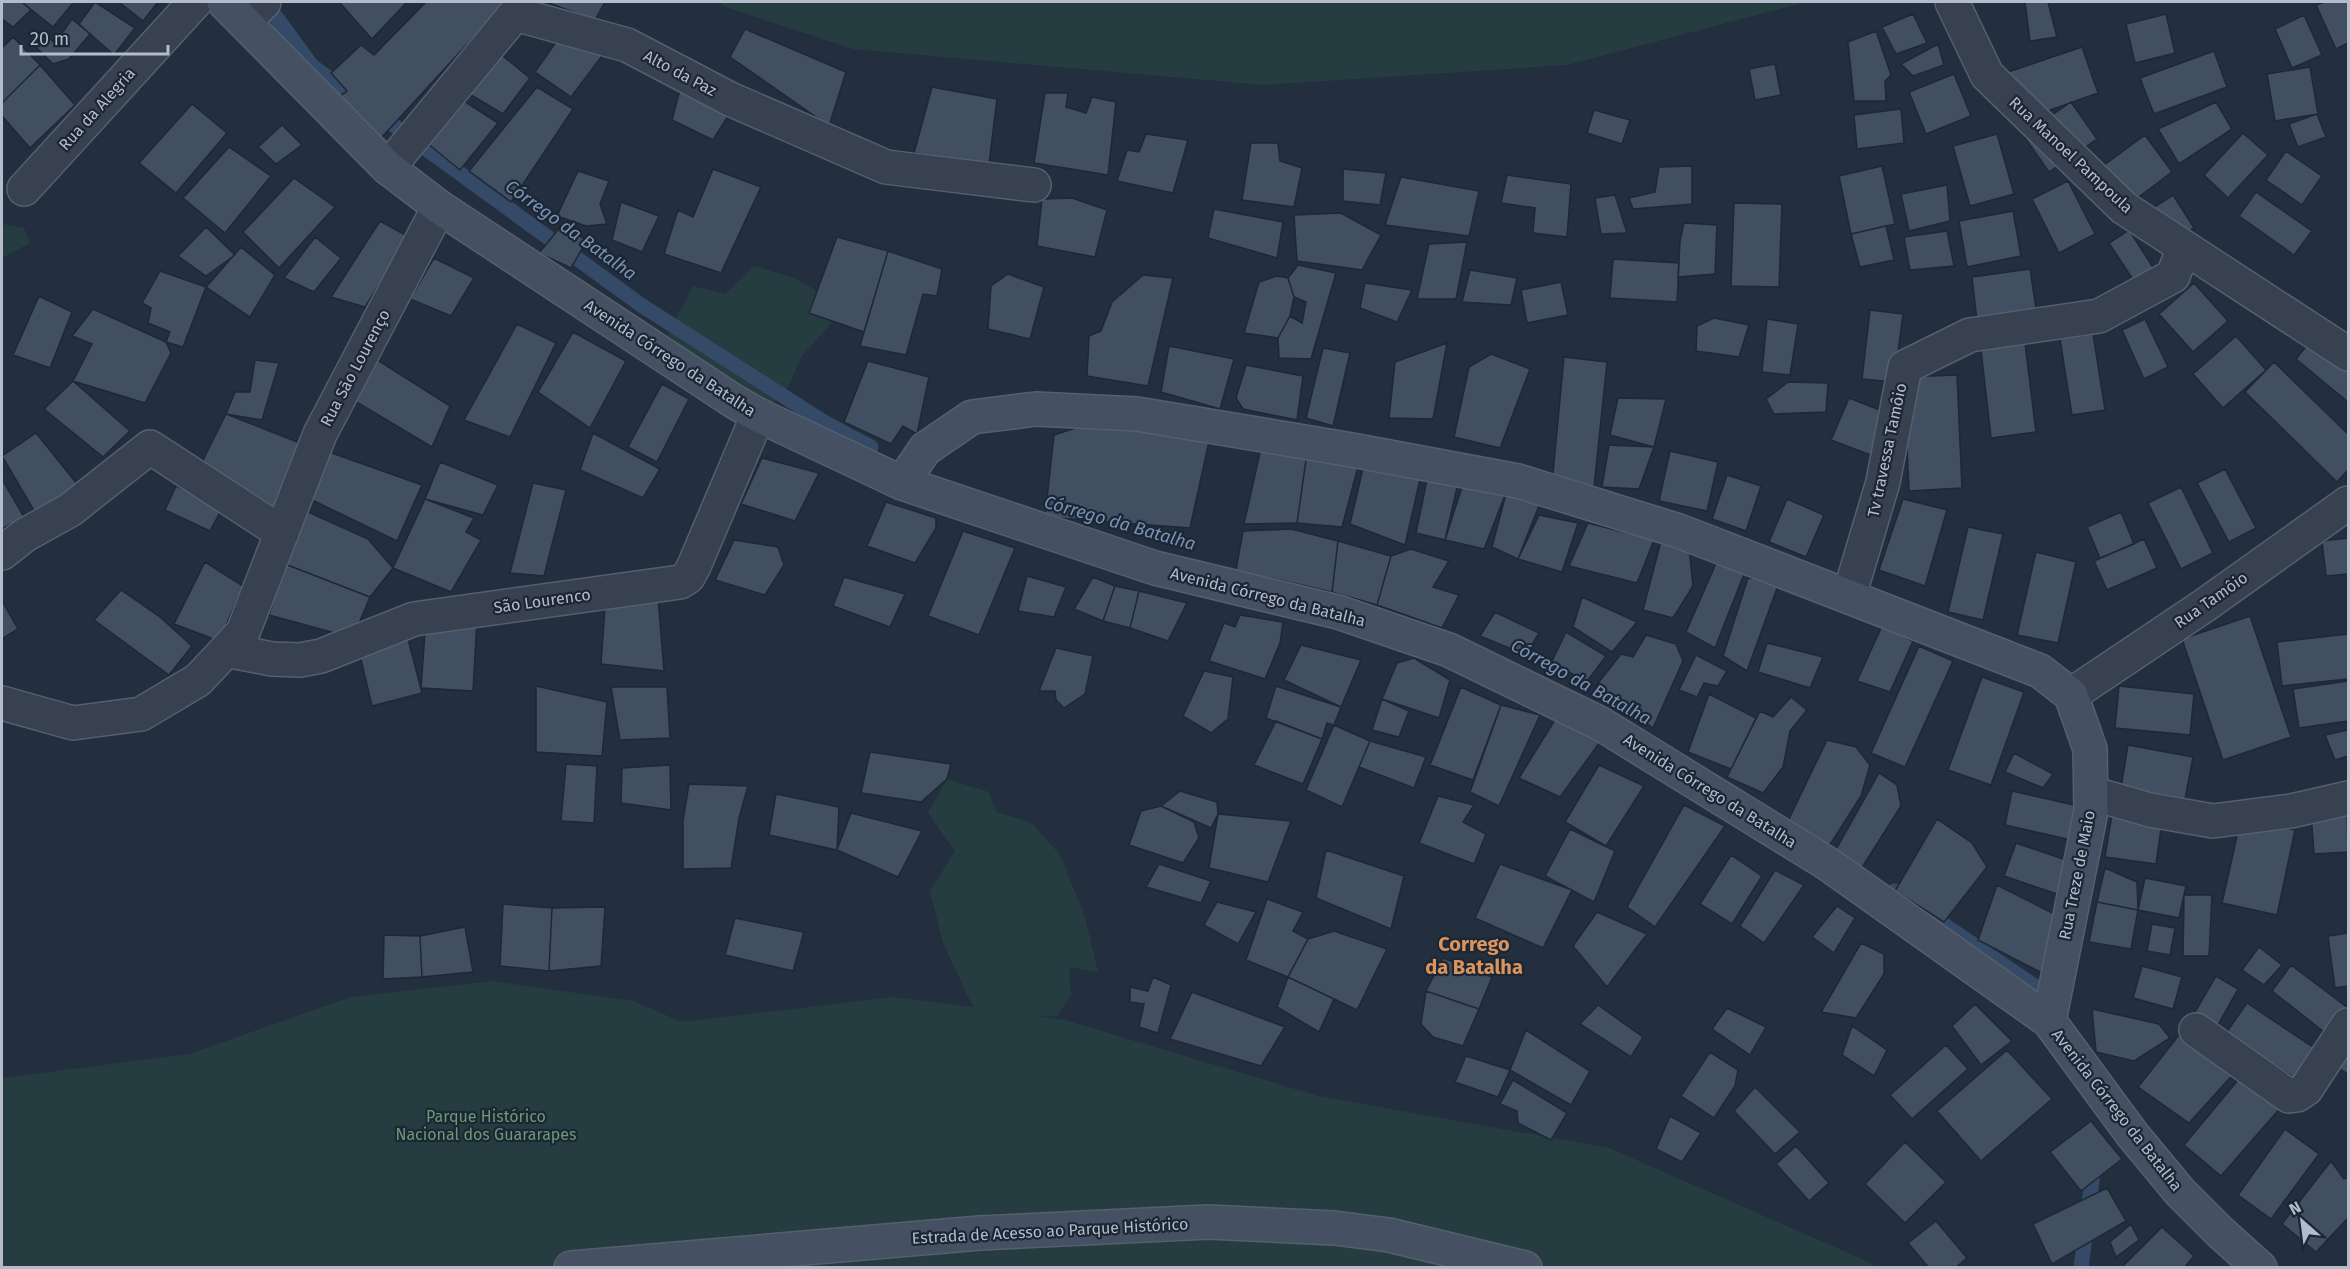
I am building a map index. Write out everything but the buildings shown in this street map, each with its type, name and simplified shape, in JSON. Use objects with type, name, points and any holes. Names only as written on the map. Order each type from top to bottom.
[{"type":"street","name":"Rua da Alegria","points":[[24,189],[195,2]]},
{"type":"street","name":"Rua Manoel Pampoula","points":[[1952,2],[1986,75],[2124,208],[2349,354]]},
{"type":"street","name":"Avenida Córrego da Batalha","points":[[244,8],[388,168],[438,207],[705,383],[758,415],[902,483],[1155,568],[1338,612],[1449,650],[1600,724],[1828,864],[2049,1021],[2132,1134],[2180,1192],[2260,1268]]},
{"type":"street","name":"Alto da Paz","points":[[388,168],[515,14],[627,45],[730,99],[886,167],[1034,185]]},
{"type":"street","name":"Rua São Lourenço","points":[[2,703],[73,723],[141,714],[198,680],[243,632],[320,434],[438,207]]},
{"type":"street","name":"Tv travessa Tamôio","points":[[1849,596],[1883,482],[1905,367],[1970,335],[2100,316],[2173,276],[2184,247]]},
{"type":"street","points":[[902,483],[925,449],[972,417],[1036,409],[1137,414],[1352,450],[1518,482],[1679,531],[2040,671],[2071,695]]},
{"type":"street","name":"São Lourenco","points":[[226,650],[272,659],[300,660],[321,656],[414,619],[680,582],[688,577],[694,566],[758,415]]},
{"type":"street","points":[[2,553],[25,535],[70,510],[150,447],[282,533]]},
{"type":"street","name":"Rua Tamôio","points":[[2071,695],[2205,605],[2349,503]]},
{"type":"street","name":"Rua Treze de Maio","points":[[2049,1021],[2091,811],[2090,749],[2071,695]]},
{"type":"street","points":[[2091,793],[2150,810],[2213,821],[2291,811],[2349,798]]},
{"type":"street","points":[[2196,1030],[2289,1096],[2297,1095],[2306,1089],[2349,1025]]},
{"type":"street","name":"Estrada de Acesso ao Parque Histórico","points":[[572,1268],[980,1233],[1208,1222],[1334,1228],[1389,1234],[1525,1268]]},
{"type":"green space","points":[[720,2],[1806,2],[1567,65],[1264,85],[853,49],[723,6]]},
{"type":"green space","points":[[2,224],[24,228],[30,243],[2,258]]},
{"type":"green space","points":[[754,266],[794,278],[817,291],[809,313],[833,321],[802,356],[788,387],[772,404],[715,376],[690,357],[668,334],[693,286],[725,294]]},
{"type":"green space","name":"Parque Histórico Nacional dos Guararapes","points":[[947,779],[989,792],[996,812],[1032,823],[1060,855],[1085,917],[1098,972],[1069,967],[1071,995],[1057,1016],[1038,1016],[1065,1020],[1318,1096],[1609,1148],[1876,1267],[2,1267],[2,1078],[189,1054],[351,997],[492,981],[633,1001],[682,1022],[894,997],[973,1007],[943,943],[930,891],[955,851],[928,813]]},
{"type":"waterway","name":"Córrego da Batalha","points":[[273,13],[312,66],[641,305],[824,422],[871,447]]},
{"type":"waterway","name":"Córrego da Batalha","points":[[1894,891],[2045,993]]},
{"type":"waterway","name":"Córrego da Batalha","points":[[2081,1268],[2094,1164]]},
{"type":"district","name":"Corrego da Batalha","points":[[1474,956]]}]
